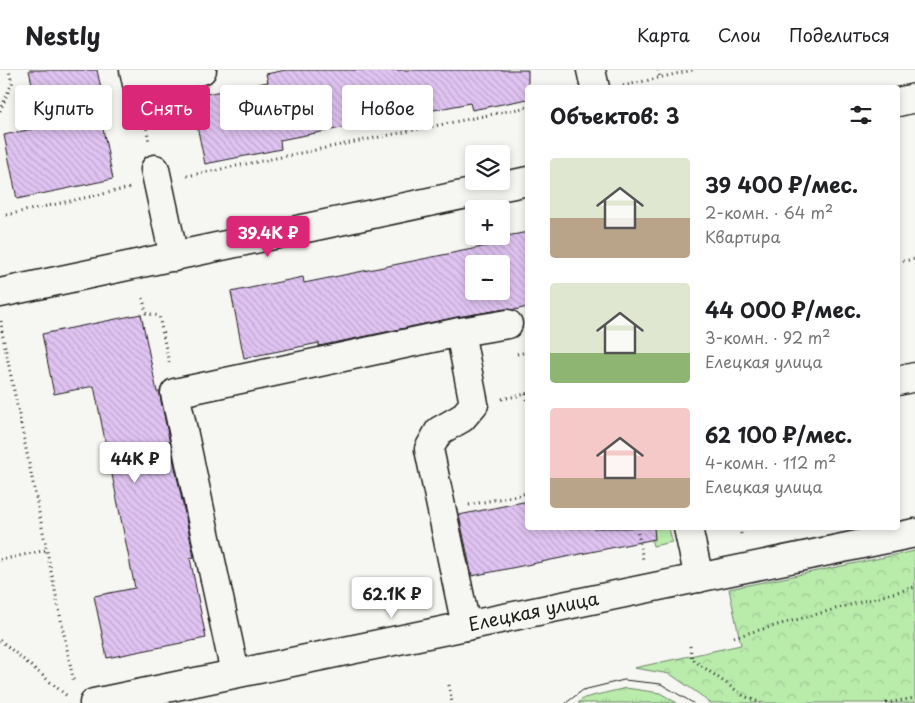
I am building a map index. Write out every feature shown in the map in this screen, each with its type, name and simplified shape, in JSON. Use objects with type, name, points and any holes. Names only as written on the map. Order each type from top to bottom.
[{"type":"street","points":[[136,77],[202,70]]},
{"type":"street","points":[[591,70],[605,85]]},
{"type":"street","points":[[900,102],[915,98]]},
{"type":"street","points":[[157,176],[174,256]]},
{"type":"street","points":[[0,305],[174,256],[525,183]]},
{"type":"street","points":[[235,673],[175,393],[460,332],[508,324]]},
{"type":"street","points":[[460,332],[474,404],[462,418],[439,431],[429,448],[466,626]]},
{"type":"street","points":[[900,381],[915,377]]},
{"type":"street","points":[[688,530],[699,578]]},
{"type":"street","name":"Елецкая улица","points":[[81,700],[235,673],[915,533]]},
{"type":"path","points":[[0,111],[12,83],[9,70]]},
{"type":"path","points":[[658,70],[660,78]]},
{"type":"path","points":[[619,85],[693,70]]},
{"type":"path","points":[[136,77],[157,176]]},
{"type":"path","points":[[6,215],[157,176],[525,108]]},
{"type":"path","points":[[900,262],[915,259]]},
{"type":"path","points":[[143,298],[146,313],[159,316],[175,393]]},
{"type":"path","points":[[0,305],[2,332],[74,683]]},
{"type":"path","points":[[442,510],[525,495]]},
{"type":"path","points":[[637,530],[644,566]]},
{"type":"path","points":[[740,530],[741,534]]},
{"type":"path","points":[[0,560],[47,550]]},
{"type":"path","points":[[734,637],[915,587]]},
{"type":"path","points":[[0,640],[81,700]]},
{"type":"path","points":[[690,646],[692,659],[744,696],[761,703]]},
{"type":"path","points":[[449,685],[452,703]]},
{"type":"path","points":[[886,703],[915,698]]},
{"type":"green space","points":[[649,530],[669,530],[672,542],[653,546]]},
{"type":"green space","points":[[915,551],[915,703],[709,703],[670,674],[634,668],[741,645],[729,589]]},
{"type":"green space","points":[[626,688],[660,693],[677,703],[578,703],[584,698]]},
{"type":"building","points":[[29,70],[97,70],[100,85],[32,85]]},
{"type":"building","points":[[286,70],[528,70],[528,85],[525,85],[525,100],[472,110],[470,103],[433,110],[433,85],[342,85],[342,128],[332,130],[332,85],[253,85],[268,82],[266,74]]},
{"type":"building","points":[[220,91],[220,130],[331,130],[280,140],[281,149],[205,164],[198,130],[210,130],[210,93]]},
{"type":"building","points":[[27,130],[103,130],[113,179],[17,199],[4,135]]},
{"type":"building","points":[[525,233],[525,308],[457,317],[319,346],[319,343],[244,358],[231,292],[303,277],[304,283],[492,245],[510,245],[510,235]]},
{"type":"building","points":[[141,314],[157,392],[160,392],[194,557],[190,558],[206,638],[107,658],[94,596],[135,588],[94,386],[54,394],[42,334]]},
{"type":"building","points":[[525,502],[525,530],[654,530],[655,539],[472,576],[459,515]]},
{"type":"tram line","points":[[566,703],[583,690],[624,680],[661,684],[693,703]]}]
